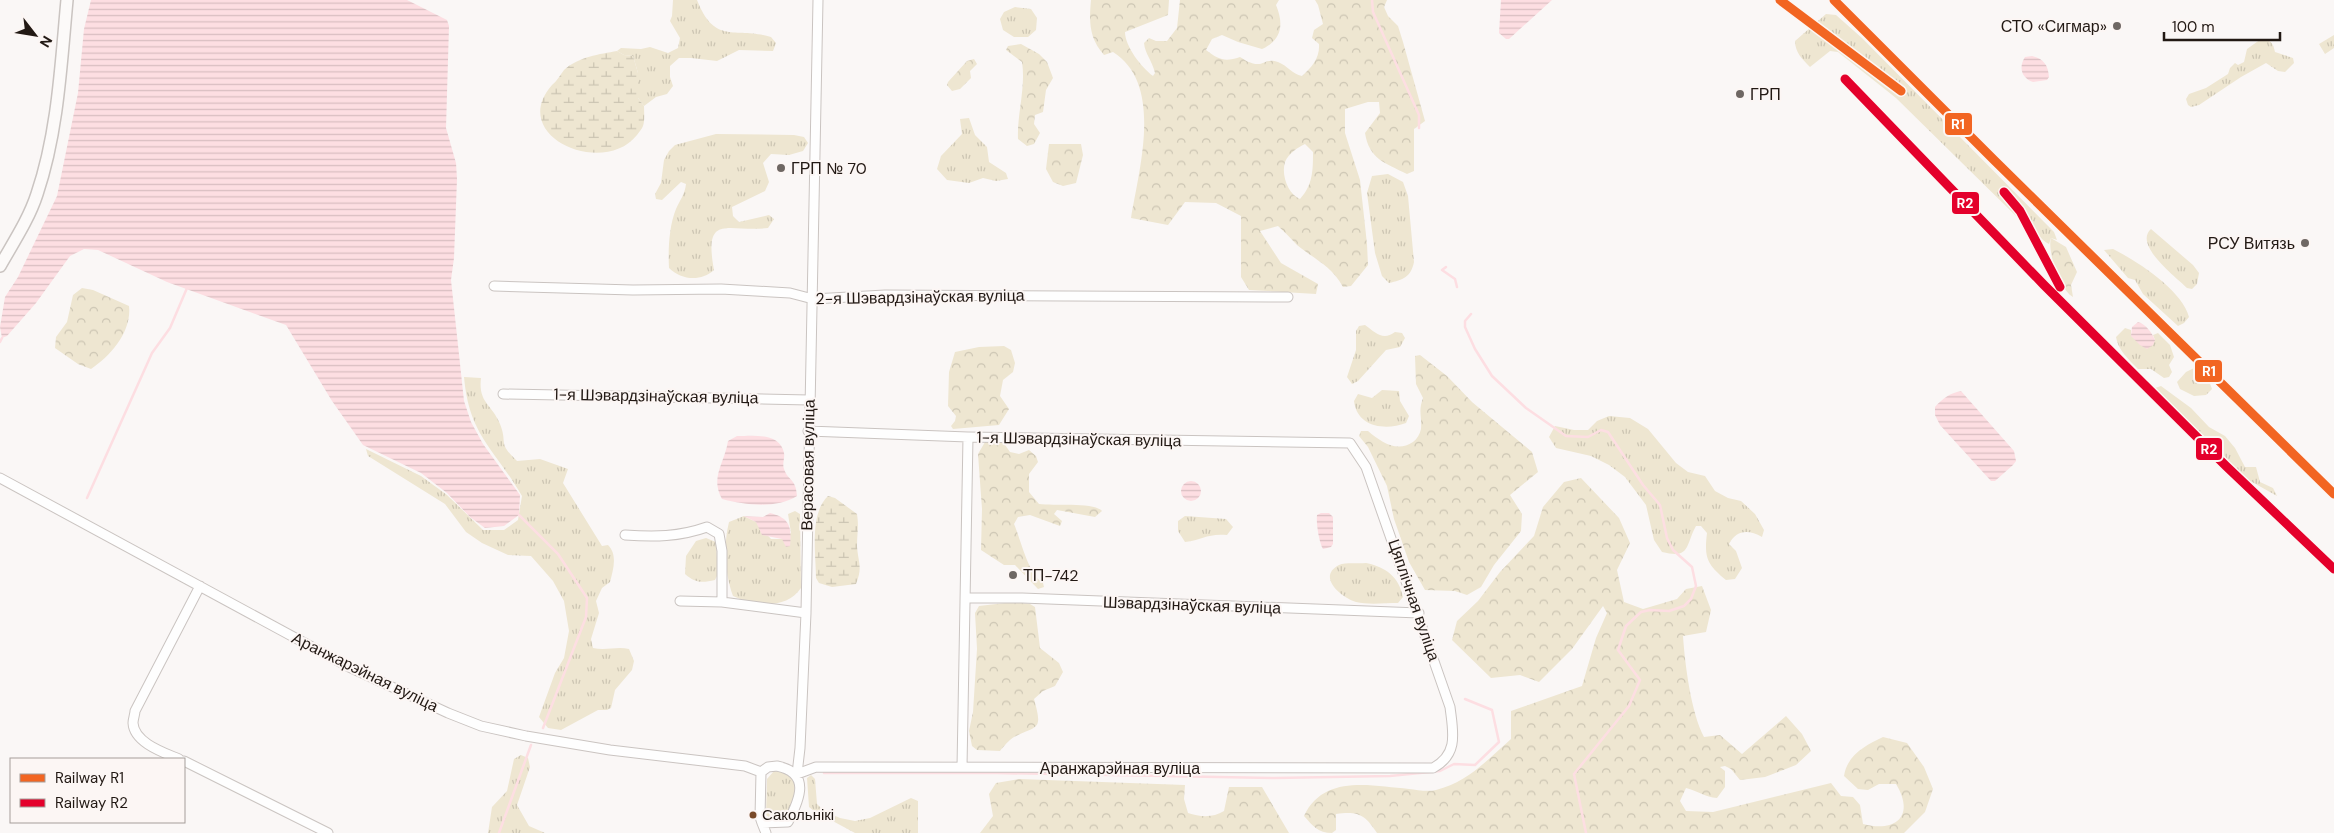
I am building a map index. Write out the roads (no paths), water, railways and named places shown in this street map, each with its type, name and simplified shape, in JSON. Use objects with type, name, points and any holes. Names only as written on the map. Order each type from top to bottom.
[{"type":"street","points":[[0,266],[37,196],[44,170],[60,70],[67,0]]},
{"type":"street","name":"Верасовая вуліца","points":[[784,833],[796,806],[800,784],[797,774],[800,748],[806,613],[814,156],[818,94],[818,0]]},
{"type":"street","name":"2-я Шэвардзінаўская вуліца","points":[[494,286],[633,290],[720,289],[790,292],[812,299],[885,295],[1288,297]]},
{"type":"street","name":"1-я Шэвардзінаўская вуліца","points":[[503,394],[809,400]]},
{"type":"street","name":"1-я Шэвардзінаўская вуліца","points":[[808,431],[968,437],[1350,443]]},
{"type":"street","points":[[962,767],[968,437]]},
{"type":"street","name":"Цяплічная вуліца","points":[[1350,443],[1366,467],[1419,613],[1450,707],[1454,736],[1451,750],[1444,762]]},
{"type":"street","name":"Аранжарэйная вуліца","points":[[0,478],[349,667],[448,713],[481,726],[526,736],[610,750],[745,766],[761,772]]},
{"type":"street","points":[[625,535],[659,537],[678,535],[707,527],[719,534],[722,551],[722,602]]},
{"type":"street","points":[[177,758],[148,744],[139,735],[133,724],[136,711],[200,586]]},
{"type":"street","name":"Шэвардзінаўская вуліца","points":[[966,598],[1022,598],[1419,613]]},
{"type":"street","points":[[680,601],[722,602],[806,613]]},
{"type":"street","points":[[185,762],[328,833]]},
{"type":"street","name":"Аранжарэйная вуліца","points":[[797,774],[816,767],[1350,769],[1433,768],[1444,762]]},
{"type":"street","points":[[766,833],[760,817],[761,772],[768,767],[777,766],[788,768],[797,774]]},
{"type":"street","points":[[762,823],[788,822]]},
{"type":"waterway","points":[[1372,0],[1373,12],[1419,115],[1419,128]]},
{"type":"waterway","points":[[1446,267],[1442,270],[1455,279],[1457,287]]},
{"type":"waterway","points":[[87,498],[152,353],[170,328],[187,288]]},
{"type":"waterway","points":[[1471,314],[1465,321],[1465,327],[1475,349],[1492,376],[1526,408],[1566,436],[1588,437],[1601,430],[1608,432],[1643,485],[1660,505],[1667,538],[1673,550],[1692,567],[1696,586],[1691,599],[1684,606],[1669,611],[1650,610],[1641,612],[1626,626],[1618,650],[1640,680],[1629,706],[1574,774],[1586,833]]},
{"type":"waterway","points":[[0,342],[2,338]]},
{"type":"waterway","points":[[519,515],[558,554],[587,598],[586,617],[543,728]]},
{"type":"waterway","points":[[824,773],[997,773],[1275,778],[1390,776],[1440,771],[1454,764],[1475,765],[1499,742],[1492,710],[1465,699]]},
{"type":"waterway","points":[[499,833],[531,745]]},
{"type":"rail line","name":"R1","points":[[1780,0],[1901,91]]},
{"type":"rail line","name":"R1","points":[[1834,0],[2334,494]]},
{"type":"rail line","name":"R2","points":[[1845,79],[2044,285],[2226,466],[2334,569]]},
{"type":"rail line","name":"R2","points":[[2004,192],[2020,211],[2060,287]]},
{"type":"place","name":"СТО «Сигмар»","points":[[2117,26]]},
{"type":"place","name":"ГРП","points":[[1740,94]]},
{"type":"place","name":"ГРП № 70","points":[[781,168]]},
{"type":"place","name":"РСУ Витязь","points":[[2305,243]]},
{"type":"place","name":"ТП-742","points":[[1013,575]]},
{"type":"place","name":"Сакольнікі","points":[[753,815]]}]
